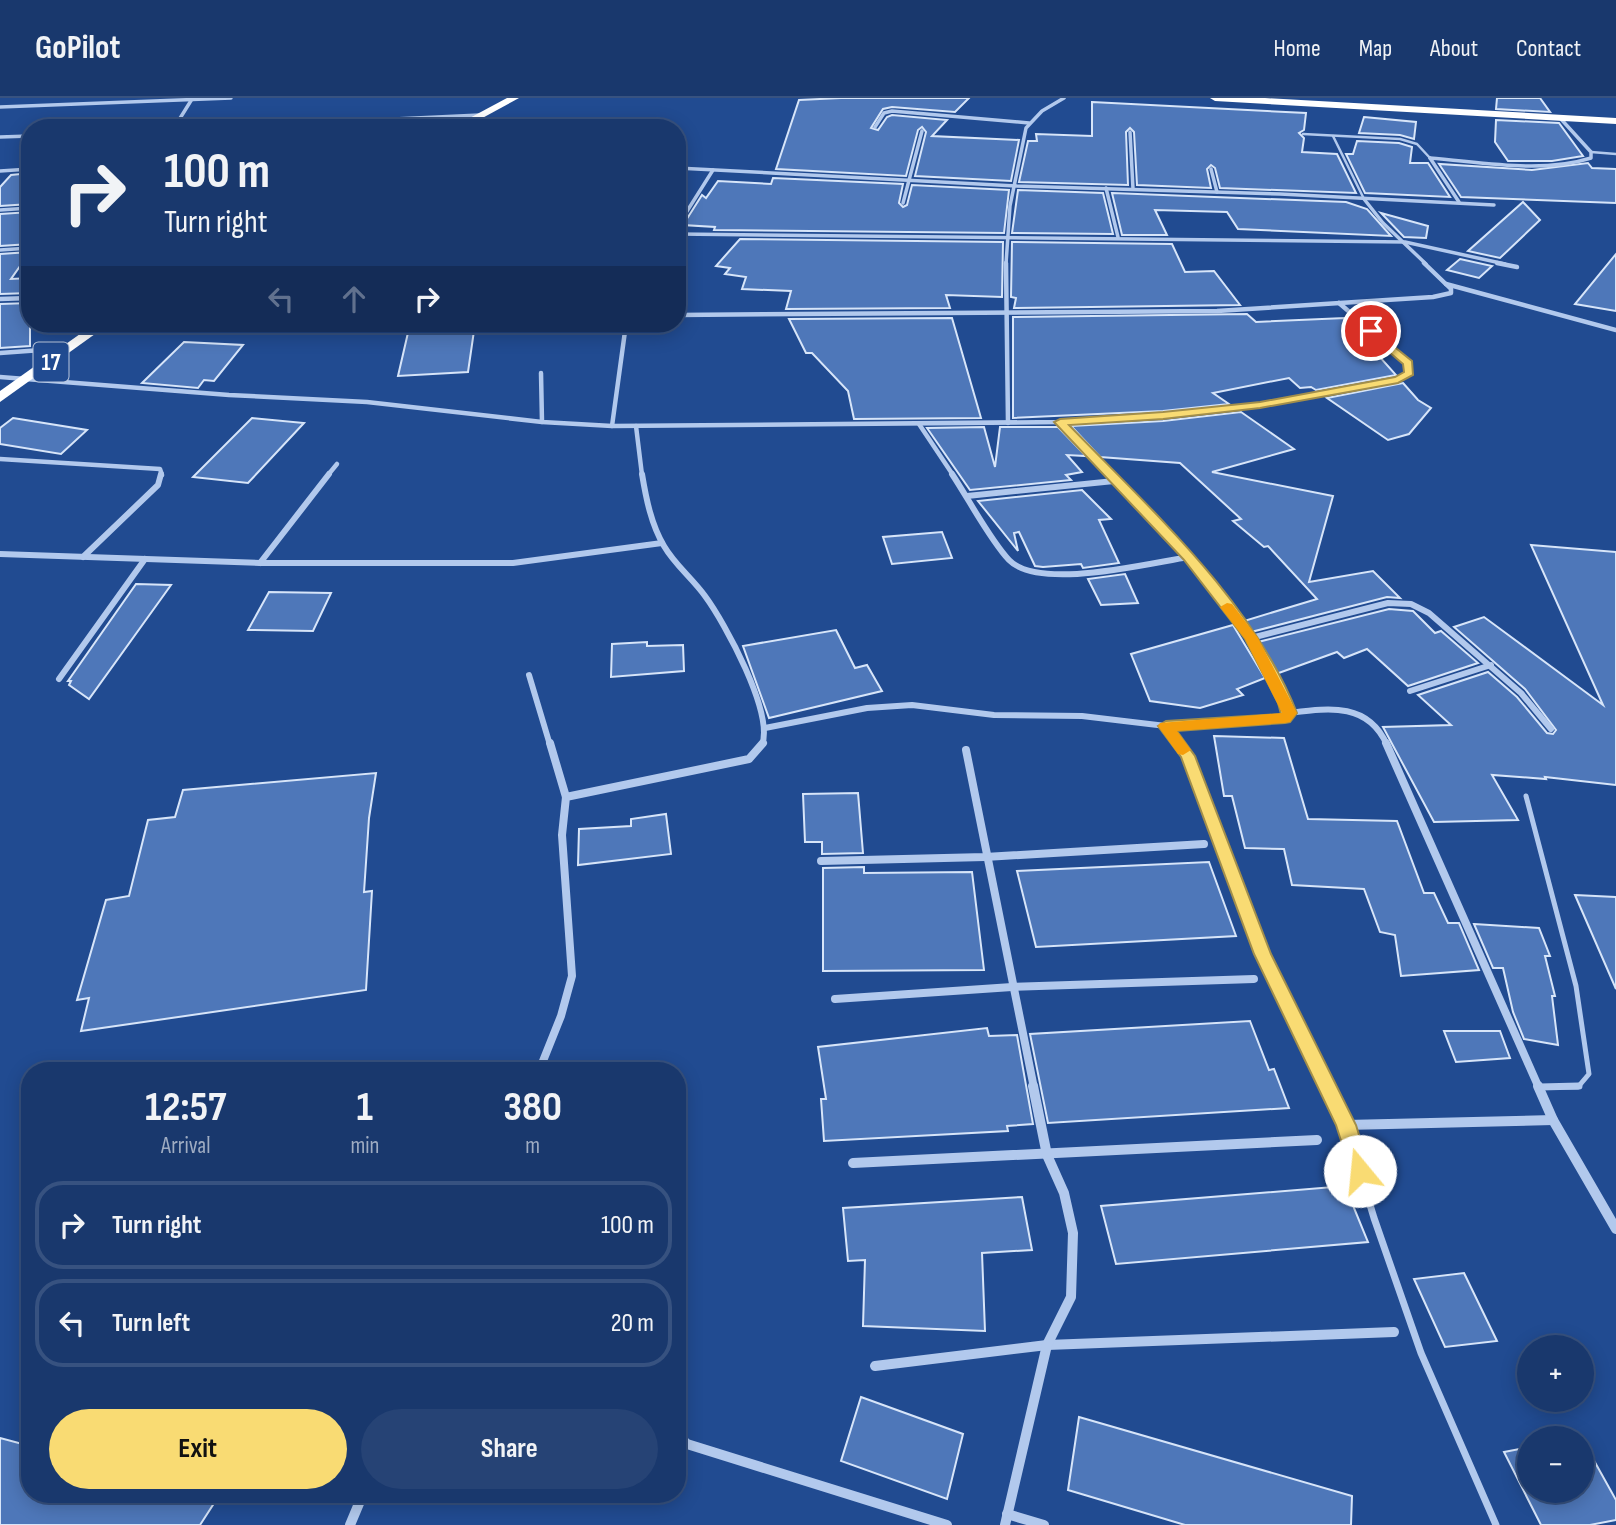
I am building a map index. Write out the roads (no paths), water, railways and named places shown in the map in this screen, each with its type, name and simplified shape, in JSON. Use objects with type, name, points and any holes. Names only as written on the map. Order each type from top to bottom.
[{"type":"highway","points":[[473,119],[514,98]]},
{"type":"highway","points":[[1216,98],[1616,114]]},
{"type":"highway","points":[[1348,98],[1391,104],[1616,121]]},
{"type":"highway","name":"17","points":[[0,398],[90,333]]},
{"type":"street","points":[[0,107],[231,98]]},
{"type":"street","points":[[1008,423],[1005,313],[1006,239],[1010,206],[1029,123],[1042,111],[1064,98]]},
{"type":"street","points":[[180,119],[192,99]]},
{"type":"street","points":[[875,127],[884,113],[892,111],[1029,123]]},
{"type":"street","points":[[394,119],[480,115]]},
{"type":"street","points":[[1430,158],[1557,164],[1582,163],[1591,158],[1591,152],[1560,118]]},
{"type":"street","points":[[904,203],[922,131]]},
{"type":"street","points":[[1130,132],[1133,189]]},
{"type":"street","points":[[0,137],[21,136]]},
{"type":"street","points":[[1430,158],[1459,202]]},
{"type":"street","points":[[686,168],[1016,186],[1494,205]]},
{"type":"street","points":[[1211,169],[1217,192]]},
{"type":"street","points":[[0,171],[21,170]]},
{"type":"street","points":[[686,213],[713,170]]},
{"type":"street","points":[[1106,188],[1118,237]]},
{"type":"street","points":[[686,315],[1217,310],[1448,296],[1451,289],[1383,223],[1364,199]]},
{"type":"street","points":[[0,209],[21,208]]},
{"type":"street","points":[[686,234],[1405,242],[1517,267]]},
{"type":"street","points":[[0,250],[21,249]]},
{"type":"street","points":[[1445,284],[1616,330]]},
{"type":"street","points":[[0,299],[21,298]]},
{"type":"street","points":[[0,377],[229,395],[367,401],[542,422],[612,426],[1060,422],[1163,416],[1260,405],[1398,380],[1409,373],[1409,363],[1339,303]]},
{"type":"street","points":[[612,426],[625,333]]},
{"type":"street","points":[[0,353],[69,348]]},
{"type":"street","points":[[541,373],[542,422]]},
{"type":"street","points":[[1060,422],[1189,557],[1251,638],[1289,713]]},
{"type":"street","points":[[919,424],[1010,561],[1035,575],[1063,576],[1189,557]]},
{"type":"street","points":[[566,797],[749,759],[759,752],[764,742],[765,728],[751,686],[711,603],[662,543],[639,468],[636,426]]},
{"type":"street","points":[[0,459],[160,469],[162,477],[158,485],[83,557]]},
{"type":"street","points":[[260,563],[337,464]]},
{"type":"street","points":[[967,496],[1114,481]]},
{"type":"street","points":[[0,554],[260,563],[513,563],[662,543]]},
{"type":"street","points":[[59,679],[145,559]]},
{"type":"street","points":[[1251,638],[1388,603],[1399,602],[1421,608],[1491,665],[1521,693],[1551,729]]},
{"type":"street","points":[[1410,691],[1491,665]]},
{"type":"street","points":[[529,675],[566,797],[562,835],[572,976],[561,1016],[543,1062]]},
{"type":"street","points":[[765,728],[867,708],[912,705],[1007,716],[1126,720],[1166,726],[1285,718],[1289,713],[1350,709],[1379,727],[1553,1120],[1616,1229]]},
{"type":"street","points":[[1166,726],[1188,756],[1262,954],[1346,1125],[1553,1120]]},
{"type":"street","points":[[966,750],[985,857],[1047,1155],[1064,1194],[1073,1233],[1070,1297],[1047,1345],[1006,1519],[1044,1525]]},
{"type":"street","points":[[821,861],[985,857],[1204,844]]},
{"type":"street","points":[[835,999],[1012,987],[1254,978]]},
{"type":"street","points":[[853,1163],[1317,1140]]},
{"type":"street","points":[[875,1366],[1047,1345],[1394,1332]]},
{"type":"street","points":[[686,1443],[947,1525]]},
{"type":"street","points":[[350,1525],[359,1503]]},
{"type":"lane","points":[[1303,134],[1410,141],[1430,158]]},
{"type":"lane","points":[[1333,136],[1352,180],[1364,199]]},
{"type":"lane","points":[[1591,152],[1616,154]]},
{"type":"lane","points":[[1526,796],[1576,986],[1589,1074],[1578,1087],[1540,1087]]},
{"type":"lane","points":[[1346,1125],[1374,1218],[1421,1353],[1496,1525]]}]
